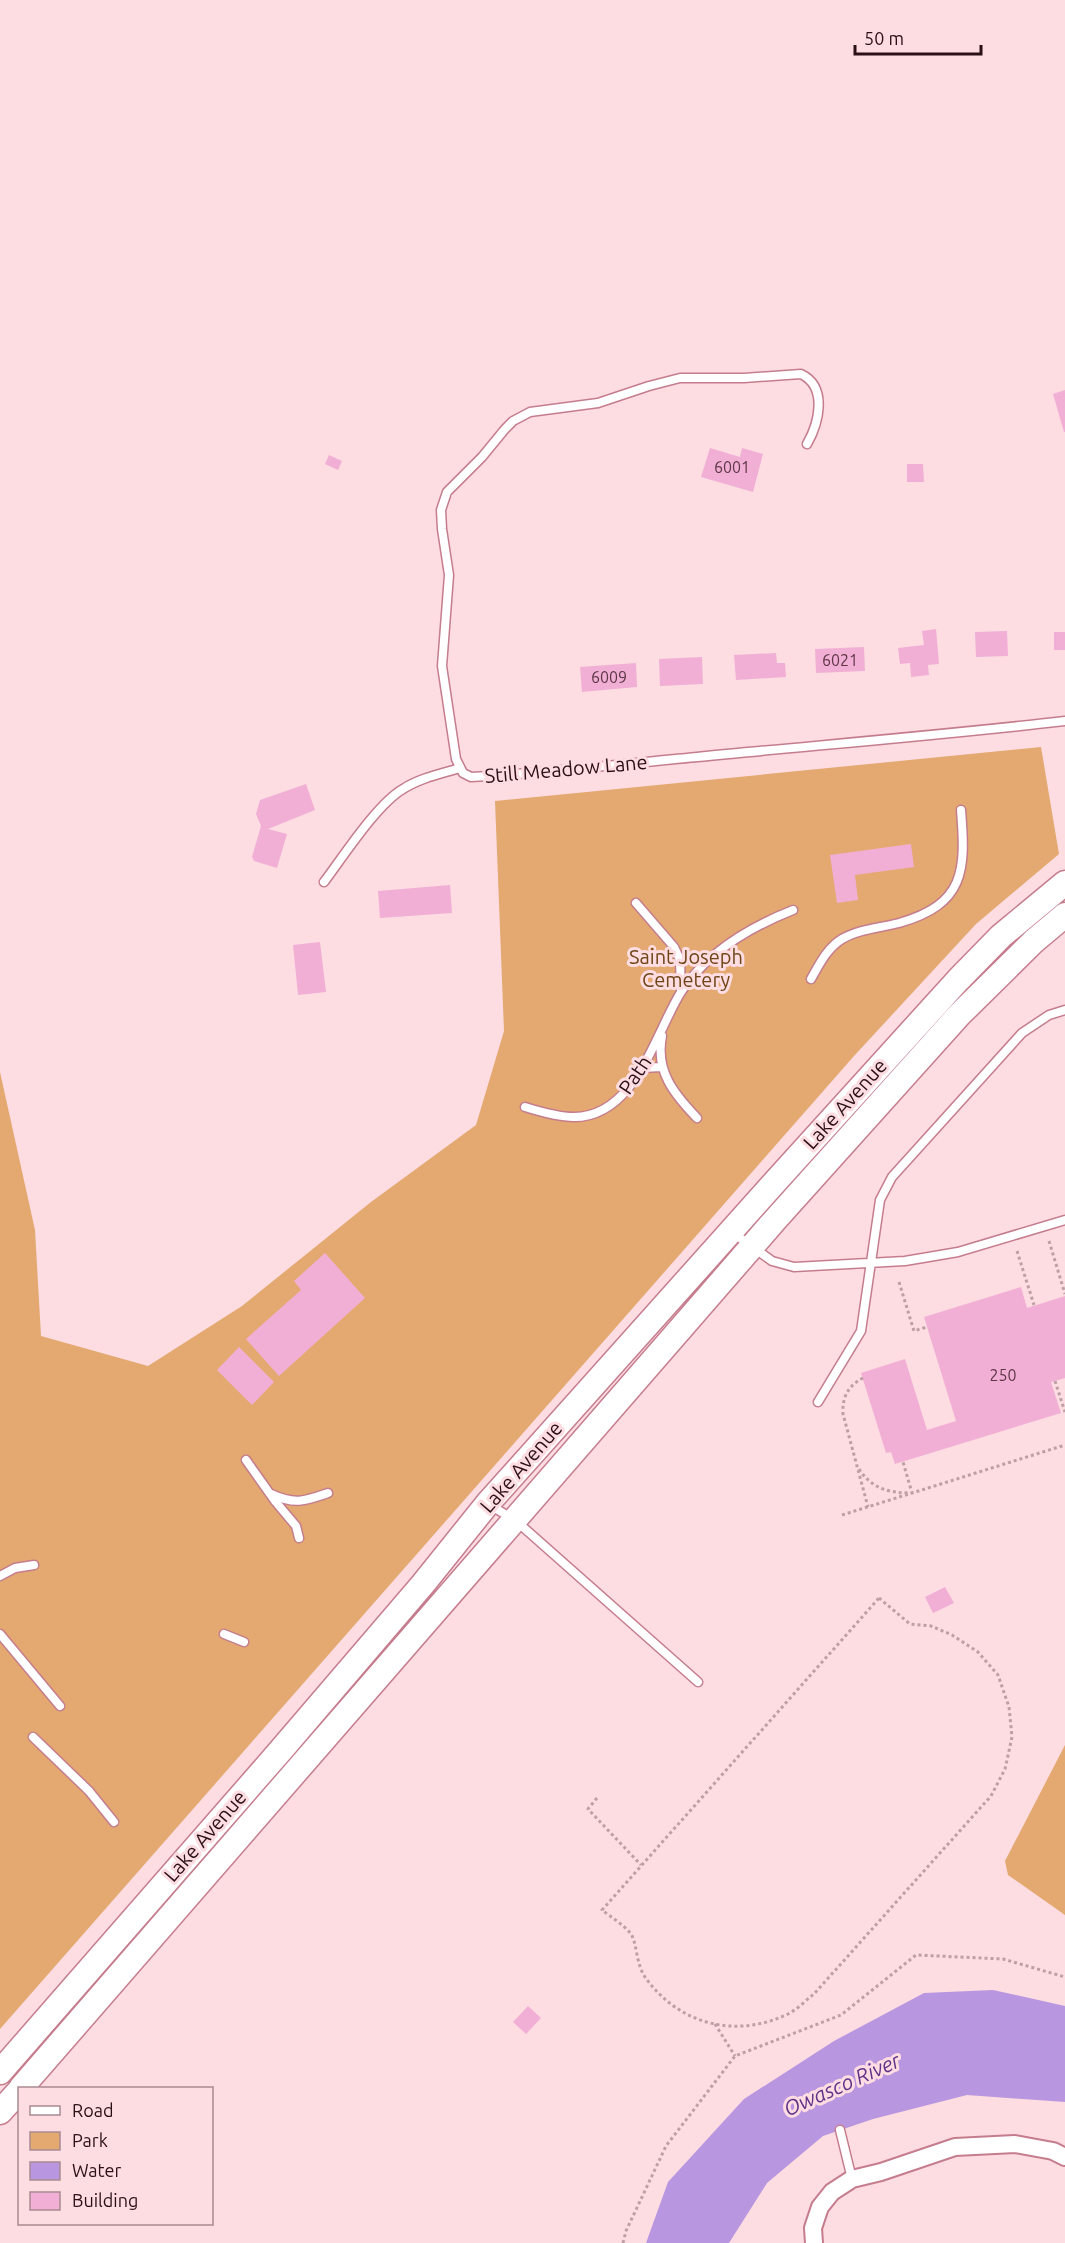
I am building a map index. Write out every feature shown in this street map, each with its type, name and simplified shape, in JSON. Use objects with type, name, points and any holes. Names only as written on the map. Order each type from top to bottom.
[{"type":"main road","name":"Lake Avenue","points":[[0,2072],[423,1584],[488,1503],[958,980],[1001,936],[1065,883]]},
{"type":"main road","name":"Lake Avenue","points":[[22,2087],[752,1246],[959,1016],[1025,949],[1065,915]]},
{"type":"main road","name":"Lake Avenue","points":[[0,2112],[18,2091]]},
{"type":"street","points":[[814,2243],[813,2228],[820,2207],[832,2192],[852,2179],[881,2172],[955,2147],[1015,2144],[1053,2151],[1065,2157]]},
{"type":"lane","name":"Still Meadow Lane","points":[[807,444],[818,420],[818,406],[816,388],[807,377],[801,374],[744,378],[680,378],[598,403],[530,412],[513,421],[482,457],[447,492],[441,510],[448,574],[442,666],[454,749],[460,768],[471,777],[530,774],[888,741],[1065,721]]},
{"type":"lane","points":[[324,882],[386,803],[401,789],[424,778],[460,768]]},
{"type":"lane","points":[[811,979],[826,953],[841,939],[932,911],[952,893],[963,864],[962,810]]},
{"type":"lane","name":"Path","points":[[636,903],[674,947],[680,960],[681,992]]},
{"type":"lane","name":"Path","points":[[525,1107],[559,1116],[591,1115],[620,1098],[641,1068],[681,992],[699,969],[732,941],[763,921],[793,910]]},
{"type":"lane","points":[[818,1402],[861,1331],[880,1200],[892,1178],[1022,1033],[1049,1015],[1065,1010]]},
{"type":"lane","name":"Path","points":[[663,1027],[660,1058],[662,1067],[670,1087],[697,1118]]},
{"type":"lane","points":[[641,1068],[662,1067]]},
{"type":"lane","points":[[731,1232],[772,1261],[794,1267],[905,1261],[958,1252],[1065,1220]]},
{"type":"lane","points":[[246,1460],[296,1526],[299,1538]]},
{"type":"lane","points":[[269,1493],[285,1500],[303,1502],[328,1493]]},
{"type":"lane","points":[[488,1503],[515,1520],[698,1682]]},
{"type":"lane","points":[[0,1576],[15,1568],[34,1565]]},
{"type":"lane","points":[[0,1634],[60,1706]]},
{"type":"lane","points":[[224,1634],[244,1642]]},
{"type":"lane","points":[[33,1737],[89,1791],[114,1822]]},
{"type":"lane","points":[[840,2130],[852,2179]]},
{"type":"path","points":[[1049,1241],[1065,1294]]},
{"type":"path","points":[[1017,1251],[1034,1305]]},
{"type":"path","points":[[899,1282],[914,1331],[927,1327]]},
{"type":"path","points":[[863,1378],[849,1388],[843,1404],[843,1414],[868,1507]]},
{"type":"path","points":[[1055,1381],[1065,1412]]},
{"type":"path","points":[[842,1515],[1065,1445]]},
{"type":"path","points":[[903,1462],[912,1493]]},
{"type":"path","points":[[857,1468],[868,1481],[877,1487],[888,1491],[912,1493]]},
{"type":"path","points":[[879,1598],[910,1624],[931,1626],[952,1635],[978,1652],[998,1675],[1009,1707],[1012,1737],[1005,1769],[991,1796],[814,1994],[790,2013],[767,2022],[741,2028],[716,2024],[681,2012],[661,1997],[638,1963],[632,1935],[602,1910],[879,1598]]},
{"type":"path","points":[[597,1798],[588,1809],[642,1866]]},
{"type":"path","points":[[623,2243],[626,2231],[666,2146],[735,2056],[841,2015],[916,1955],[1003,1959],[1065,1977]]},
{"type":"path","points":[[716,2024],[735,2056]]},
{"type":"green space","name":"Saint Joseph Cemetery","points":[[1041,747],[1059,854],[976,924],[854,1056],[0,2029],[0,1072],[35,1230],[41,1336],[148,1366],[242,1306],[371,1202],[476,1125],[504,1031],[495,801]]},
{"type":"green space","points":[[1065,1745],[1065,1915],[1008,1875],[1005,1861]]},
{"type":"water","name":"Owasco River","points":[[993,1990],[1065,2006],[1065,2102],[967,2095],[873,2119],[823,2136],[767,2183],[729,2243],[646,2243],[668,2182],[744,2099],[834,2041],[924,1993]]},
{"type":"building","points":[[1065,390],[1065,432],[1064,432],[1053,394]]},
{"type":"building","points":[[710,448],[740,457],[742,448],[763,454],[753,492],[701,477]]},
{"type":"building","points":[[329,455],[342,461],[338,470],[325,464]]},
{"type":"building","points":[[907,464],[923,464],[924,482],[907,482]]},
{"type":"building","points":[[936,629],[939,664],[928,665],[929,675],[911,677],[910,663],[900,664],[898,648],[924,645],[922,631]]},
{"type":"building","points":[[1007,631],[1008,656],[976,657],[975,632]]},
{"type":"building","points":[[1054,632],[1065,632],[1065,650],[1054,650]]},
{"type":"building","points":[[864,647],[865,671],[816,673],[815,649]]},
{"type":"building","points":[[776,653],[777,663],[785,663],[786,677],[736,680],[734,655]]},
{"type":"building","points":[[702,657],[703,684],[660,686],[659,659]]},
{"type":"building","points":[[636,663],[637,687],[582,692],[580,667]]},
{"type":"building","points":[[306,784],[315,810],[268,829],[287,834],[277,868],[254,861],[252,857],[261,826],[256,814],[260,800]]},
{"type":"building","points":[[911,844],[914,867],[855,875],[858,900],[837,903],[830,855]]},
{"type":"building","points":[[450,885],[452,913],[380,918],[378,891]]},
{"type":"building","points":[[320,942],[326,992],[298,995],[293,945]]},
{"type":"building","points":[[325,1253],[365,1298],[279,1376],[246,1339],[301,1290],[294,1281]]},
{"type":"building","points":[[1021,1287],[1027,1308],[1065,1296],[1065,1378],[1051,1382],[1061,1413],[895,1464],[891,1452],[886,1453],[861,1373],[905,1359],[927,1430],[956,1421],[924,1317]]},
{"type":"building","points":[[239,1347],[274,1382],[252,1405],[217,1370]]},
{"type":"building","points":[[945,1587],[954,1603],[933,1613],[925,1597]]},
{"type":"building","points":[[528,2006],[541,2018],[526,2034],[513,2022]]}]
